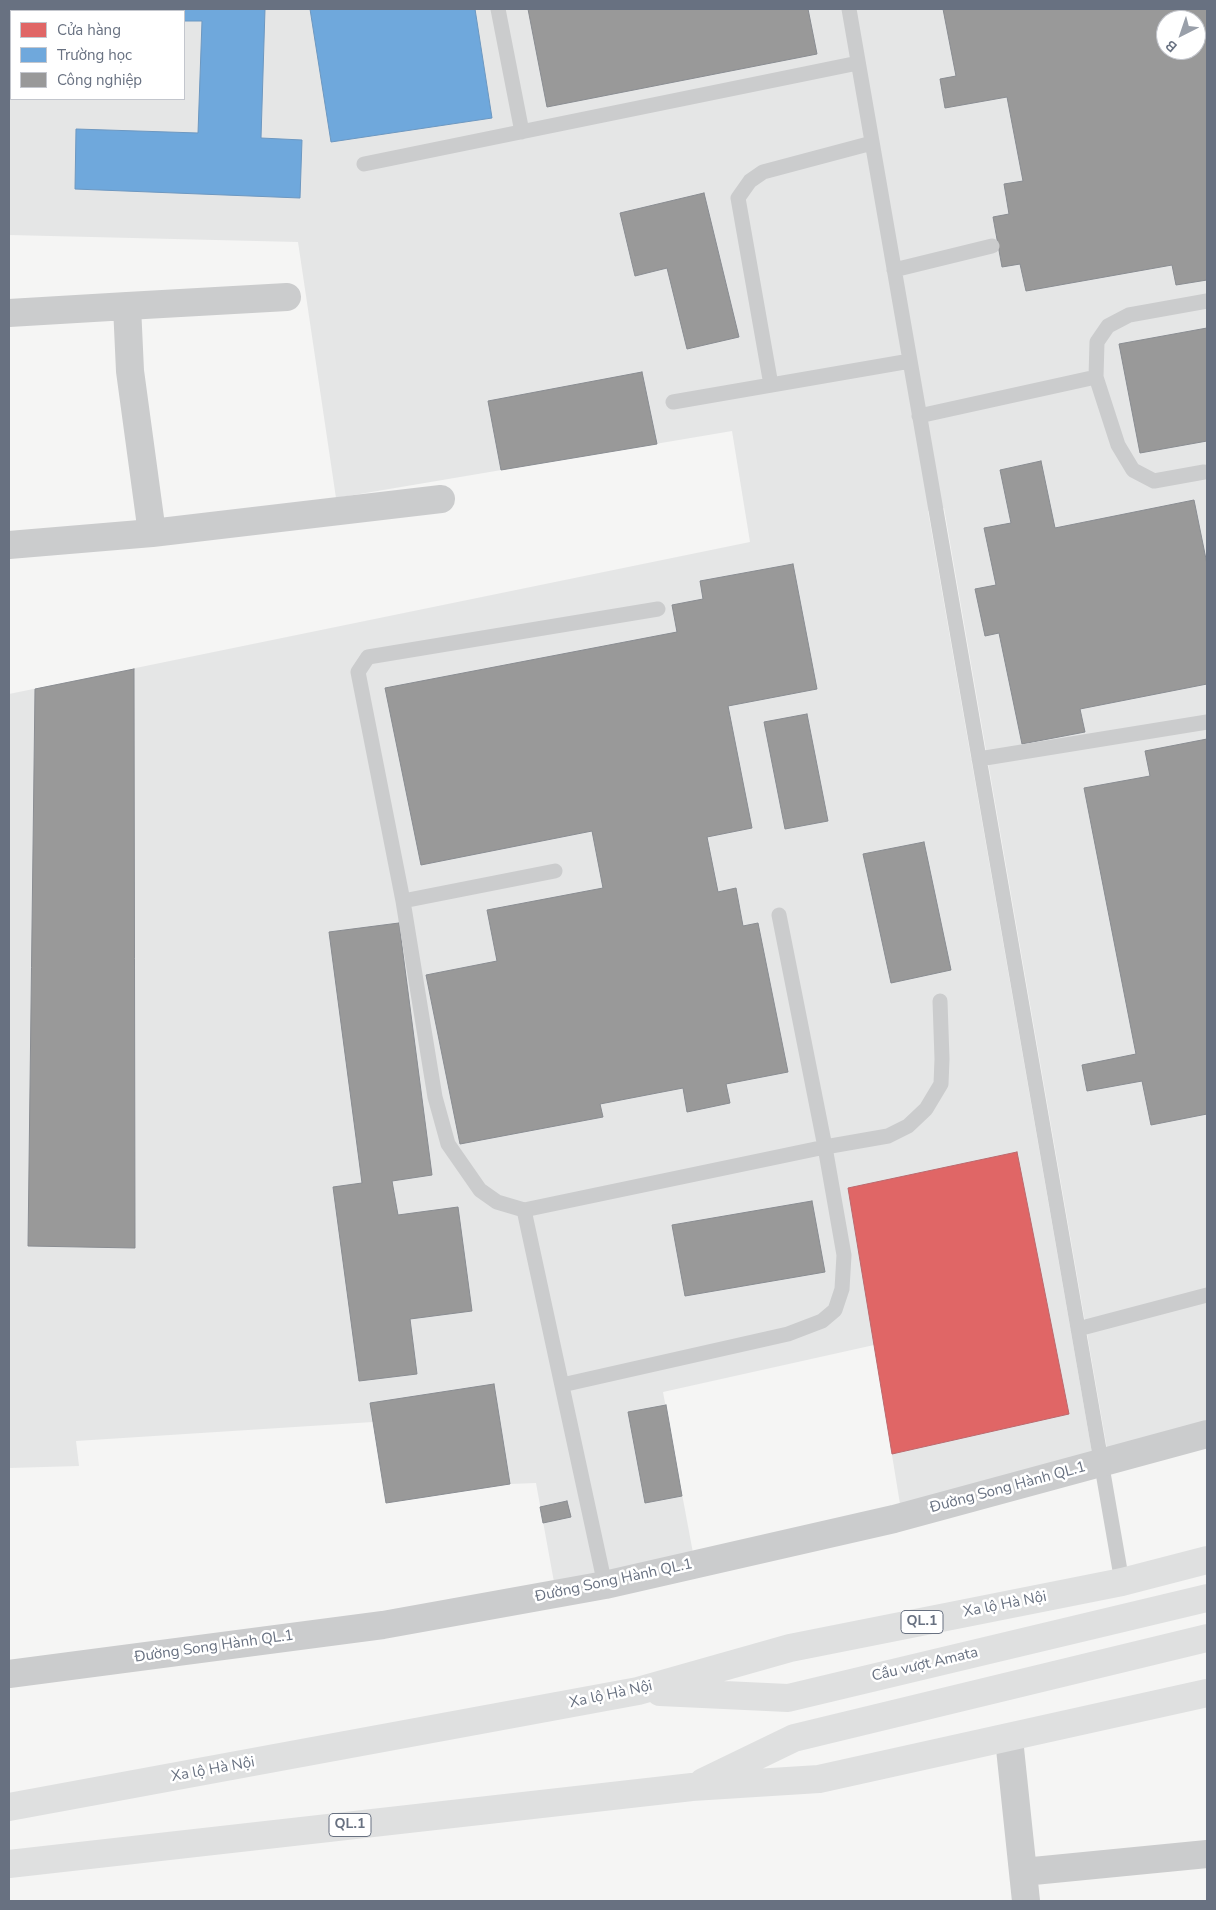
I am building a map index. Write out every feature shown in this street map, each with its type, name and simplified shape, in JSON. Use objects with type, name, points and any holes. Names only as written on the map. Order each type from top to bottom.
[{"type":"highway","name":"Xa lộ Hà Nội","points":[[9,1808],[638,1691],[790,1648],[1122,1582],[1207,1560]]},
{"type":"highway","name":"Cầu vượt Amata","points":[[638,1691],[788,1698],[1207,1598]]},
{"type":"highway","name":"QL.1","points":[[692,1787],[794,1738],[1207,1638]]},
{"type":"highway","name":"QL.1","points":[[9,1864],[692,1787],[819,1779],[1207,1694]]},
{"type":"street","points":[[9,313],[287,297]]},
{"type":"street","points":[[127,306],[130,371],[152,533]]},
{"type":"street","points":[[9,545],[152,533],[441,499]]},
{"type":"street","name":"Đường Song Hành QL.1","points":[[9,1674],[383,1624],[605,1585],[894,1519],[1207,1434]]},
{"type":"street","points":[[1009,1738],[1026,1901]]},
{"type":"street","points":[[1023,1872],[1207,1854]]},
{"type":"lane","points":[[498,9],[522,132]]},
{"type":"lane","points":[[849,9],[1122,1582]]},
{"type":"lane","points":[[364,164],[858,63]]},
{"type":"lane","points":[[771,385],[738,198],[750,181],[763,172],[872,143]]},
{"type":"lane","points":[[894,270],[992,246]]},
{"type":"lane","points":[[1206,477],[1154,481],[1133,470],[1118,445],[1096,377],[1097,342],[1108,326],[1129,315],[1207,301]]},
{"type":"lane","points":[[673,402],[910,361]]},
{"type":"lane","points":[[919,416],[1096,377]]},
{"type":"lane","points":[[658,609],[368,657],[358,672],[403,900],[435,1097],[448,1144],[480,1190],[497,1202],[524,1210],[824,1147],[888,1136],[908,1126],[926,1108],[940,1084],[942,1059],[940,1002]]},
{"type":"lane","points":[[979,759],[1207,722]]},
{"type":"lane","points":[[403,900],[555,871]]},
{"type":"lane","points":[[562,1385],[788,1334],[822,1322],[835,1310],[842,1288],[844,1255],[780,915]]},
{"type":"lane","points":[[524,1210],[605,1585]]},
{"type":"lane","points":[[1078,1329],[1207,1295]]},
{"type":"shaded area","points":[[9,9],[1207,9],[1207,1421],[1107,1449],[944,508],[928,511],[1092,1453],[900,1504],[874,1345],[663,1392],[693,1553],[554,1582],[536,1483],[510,1484],[386,1503],[373,1422],[76,1441],[79,1466],[9,1468],[9,694],[750,542],[732,431],[336,498],[298,242],[9,235]]},
{"type":"building: Cửa hàng","points":[[1017,1152],[1069,1414],[892,1454],[848,1188]]},
{"type":"building: Trường học","points":[[265,9],[261,138],[302,140],[300,198],[75,189],[76,129],[198,133],[202,21],[185,21],[185,10],[182,10]]},
{"type":"building: Trường học","points":[[310,9],[475,9],[492,118],[331,142]]},
{"type":"building: Công nghiệp","points":[[528,9],[808,9],[817,54],[547,107]]},
{"type":"building: Công nghiệp","points":[[943,9],[1207,9],[1207,280],[1176,285],[1172,265],[1026,291],[1020,264],[1002,267],[993,217],[1009,214],[1004,184],[1023,181],[1007,97],[945,108],[940,79],[956,76]]},
{"type":"building: Công nghiệp","points":[[704,193],[739,337],[687,349],[667,268],[635,276],[620,213]]},
{"type":"building: Công nghiệp","points":[[1207,328],[1207,441],[1140,453],[1119,344]]},
{"type":"building: Công nghiệp","points":[[642,372],[657,444],[501,470],[488,401]]},
{"type":"building: Công nghiệp","points":[[1041,461],[1055,528],[1194,500],[1207,564],[1207,684],[1080,709],[1085,732],[1022,744],[999,633],[985,636],[975,589],[996,585],[984,528],[1011,523],[1000,470]]},
{"type":"building: Công nghiệp","points":[[793,564],[817,689],[728,706],[752,828],[707,837],[718,892],[736,888],[743,926],[758,923],[788,1072],[726,1084],[730,1103],[687,1112],[683,1088],[600,1104],[603,1117],[460,1144],[426,975],[497,961],[487,910],[603,888],[592,831],[421,865],[385,688],[677,632],[672,605],[703,599],[700,581]]},
{"type":"building: Công nghiệp","points":[[134,669],[135,1248],[28,1246],[35,689]]},
{"type":"building: Công nghiệp","points":[[807,714],[828,821],[785,829],[764,722]]},
{"type":"building: Công nghiệp","points":[[1207,739],[1207,1114],[1151,1125],[1142,1081],[1087,1091],[1082,1065],[1136,1054],[1084,788],[1150,776],[1145,751]]},
{"type":"building: Công nghiệp","points":[[924,842],[951,970],[891,983],[863,854]]},
{"type":"building: Công nghiệp","points":[[399,923],[432,1175],[392,1181],[398,1215],[458,1207],[472,1311],[410,1319],[417,1374],[359,1381],[333,1187],[362,1183],[329,932]]},
{"type":"building: Công nghiệp","points":[[812,1201],[825,1272],[685,1296],[672,1225]]},
{"type":"building: Công nghiệp","points":[[494,1384],[510,1484],[386,1503],[370,1403]]},
{"type":"building: Công nghiệp","points":[[666,1405],[682,1496],[645,1503],[628,1412]]},
{"type":"building: Công nghiệp","points":[[567,1501],[571,1517],[543,1523],[540,1507]]}]
